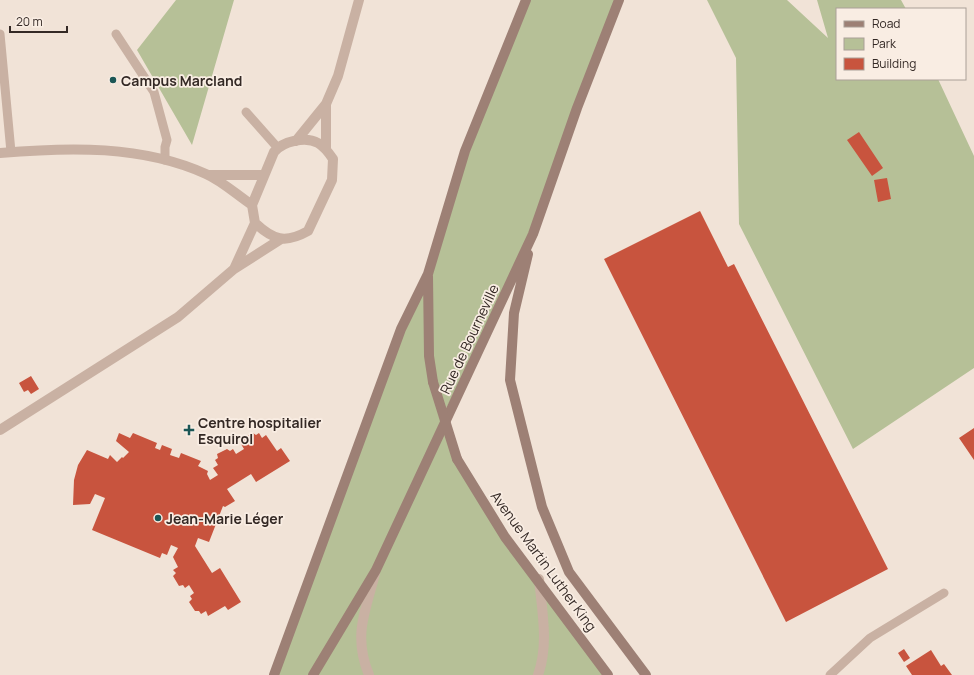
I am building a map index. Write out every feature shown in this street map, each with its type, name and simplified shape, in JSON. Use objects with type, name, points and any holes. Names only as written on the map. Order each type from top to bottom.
[{"type":"main road","points":[[274,675],[401,329],[428,274],[465,151],[526,0]]},
{"type":"main road","name":"Rue de Bourneville","points":[[313,675],[376,570],[533,234],[577,108],[619,0]]},
{"type":"main road","name":"Avenue Martin Luther King","points":[[533,234],[514,313],[510,380],[524,441],[542,507],[569,572],[646,675]]},
{"type":"main road","name":"Avenue Martin Luther King","points":[[428,274],[429,356],[433,382],[457,458],[505,537],[539,579],[608,675]]},
{"type":"street","points":[[296,141],[326,104],[338,76],[359,0]]},
{"type":"street","points":[[326,104],[326,149]]},
{"type":"street","points":[[234,269],[255,223],[252,205],[263,175],[278,147],[296,141],[310,141],[326,149],[333,159],[332,180],[308,231],[290,239],[281,239],[265,232],[255,223]]},
{"type":"street","points":[[0,153],[93,149],[166,160],[208,175],[252,205]]},
{"type":"street","points":[[208,175],[263,175]]},
{"type":"street","points":[[0,430],[178,317],[234,269],[281,239]]},
{"type":"street","points":[[369,675],[362,659],[360,629],[376,570]]},
{"type":"street","points":[[538,675],[542,665],[544,626],[539,579]]},
{"type":"lane","points":[[0,34],[11,152]]},
{"type":"lane","points":[[116,34],[154,92],[167,140],[165,147],[166,160]]},
{"type":"lane","points":[[246,112],[278,147]]},
{"type":"lane","points":[[830,675],[870,638],[944,593]]},
{"type":"green space","points":[[176,0],[234,0],[192,145],[137,50]]},
{"type":"green space","points":[[526,0],[619,0],[533,234],[441,419],[457,459],[505,537],[608,675],[274,675],[401,329],[428,274],[465,151]]},
{"type":"green space","points":[[707,0],[787,0],[828,38],[817,0],[901,0],[905,8],[836,8],[836,80],[938,80],[974,156],[974,368],[853,449],[739,224],[736,58]]},
{"type":"building","points":[[859,132],[883,168],[872,176],[847,140]]},
{"type":"building","points":[[887,178],[891,199],[878,202],[874,180]]},
{"type":"building","points":[[700,211],[728,267],[734,264],[888,569],[786,622],[604,259]]},
{"type":"building","points":[[31,376],[39,389],[31,394],[28,390],[24,392],[19,383]]},
{"type":"building","points":[[974,428],[974,460],[959,438]]},
{"type":"building","name":"Jean-Marie Léger","points":[[119,433],[130,438],[133,433],[157,443],[155,448],[160,450],[162,445],[172,449],[170,455],[179,458],[181,453],[201,461],[198,466],[208,471],[207,474],[210,480],[218,475],[213,468],[218,465],[215,460],[218,458],[217,454],[227,449],[230,451],[233,449],[236,454],[244,449],[241,444],[244,442],[243,438],[253,433],[256,435],[259,433],[262,438],[266,435],[277,451],[281,448],[290,461],[256,482],[251,474],[227,489],[235,501],[225,507],[223,506],[209,542],[198,538],[195,546],[212,573],[220,568],[241,602],[228,610],[225,606],[208,616],[206,611],[201,614],[199,611],[195,611],[189,602],[192,599],[190,596],[194,593],[189,585],[185,588],[183,585],[179,586],[173,576],[176,573],[173,570],[178,567],[173,557],[178,548],[171,545],[167,555],[162,553],[160,558],[92,530],[105,498],[95,494],[90,504],[73,505],[74,480],[78,465],[87,450],[108,459],[110,455],[117,462],[129,452],[116,441]]},
{"type":"building","points":[[904,649],[910,658],[904,662],[898,653]]},
{"type":"building","points":[[931,650],[941,666],[944,664],[952,675],[912,675],[906,666]]},
{"type":"place","name":"Campus Marcland","points":[[113,80]]},
{"type":"place","name":"Centre hospitalier Esquirol","points":[[189,430]]},
{"type":"place","name":"Jean-Marie Léger","points":[[158,518]]}]
